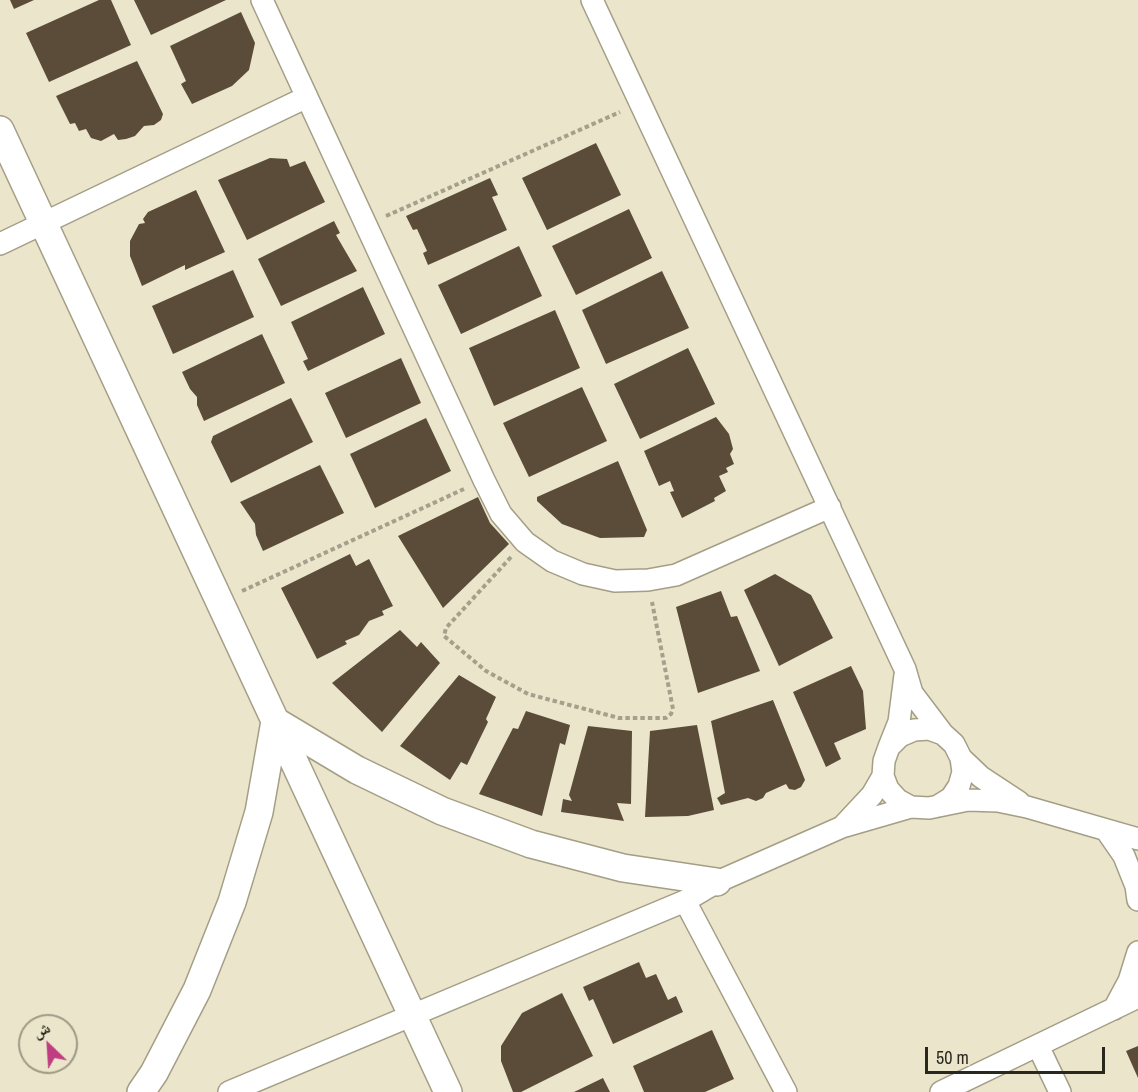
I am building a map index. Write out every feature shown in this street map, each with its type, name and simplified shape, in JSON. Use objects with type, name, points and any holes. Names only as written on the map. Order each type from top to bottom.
[{"type":"street","points":[[262,0],[484,480],[501,514],[525,542],[552,561],[583,574],[615,581],[648,580],[676,575],[830,507]]},
{"type":"street","points":[[592,0],[905,669],[912,693],[943,734],[954,744],[961,758],[963,772],[959,786],[951,798],[938,806]]},
{"type":"street","points":[[0,244],[307,98]]},
{"type":"street","points":[[0,130],[448,1092]]},
{"type":"street","points":[[842,827],[858,812],[883,776],[884,760],[899,722],[905,669]]},
{"type":"street","points":[[275,721],[389,786],[442,812],[509,836],[623,868],[717,882]]},
{"type":"street","points":[[141,1092],[154,1073],[197,990],[232,902],[259,812],[275,721]]},
{"type":"street","points":[[889,747],[900,736],[914,730],[929,729],[943,734]]},
{"type":"street","points":[[961,758],[1003,793],[1027,807]]},
{"type":"street","points":[[883,776],[893,795],[911,807],[920,809],[968,800],[998,801],[1027,807],[1138,839]]},
{"type":"street","points":[[229,1092],[685,901],[717,882],[842,827],[911,807]]},
{"type":"street","points":[[1106,830],[1124,856],[1136,886],[1138,900]]},
{"type":"street","points":[[685,901],[786,1092]]},
{"type":"street","points":[[1114,1009],[1129,981],[1138,952]]},
{"type":"street","points":[[941,1092],[1138,997]]},
{"type":"street","points":[[1038,1046],[1060,1092]]},
{"type":"path","points":[[366,224],[640,103]]},
{"type":"path","points":[[219,602],[484,480]]},
{"type":"path","points":[[525,542],[446,628],[444,636],[486,671],[528,694],[618,718],[666,718],[671,714],[673,709],[648,580]]},
{"type":"building","points":[[10,0],[34,0],[14,9]]},
{"type":"building","points":[[99,0],[111,0],[131,45],[49,82],[26,33]]},
{"type":"building","points":[[134,0],[226,0],[151,35]]},
{"type":"building","points":[[241,12],[255,43],[249,70],[232,86],[192,104],[181,84],[186,81],[170,46]]},
{"type":"building","points":[[137,61],[163,114],[161,120],[154,125],[144,126],[135,136],[118,140],[114,134],[101,141],[91,138],[86,129],[79,131],[75,123],[70,124],[56,96]]},
{"type":"building","points":[[596,143],[621,195],[547,230],[522,178]]},
{"type":"building","points":[[270,158],[287,159],[290,167],[305,161],[325,202],[247,240],[218,180]]},
{"type":"building","points":[[490,178],[498,195],[492,197],[507,230],[428,265],[423,253],[427,251],[417,229],[413,230],[406,216]]},
{"type":"building","points":[[196,190],[225,252],[185,270],[185,265],[142,286],[130,256],[130,241],[139,224],[145,223],[143,219],[148,212]]},
{"type":"building","points":[[629,209],[652,258],[576,295],[552,246]]},
{"type":"building","points":[[334,221],[340,233],[336,235],[357,271],[281,306],[258,259]]},
{"type":"building","points":[[519,246],[542,296],[461,334],[438,285]]},
{"type":"building","points":[[233,270],[254,317],[173,354],[152,306]]},
{"type":"building","points":[[662,271],[689,328],[606,364],[582,310]]},
{"type":"building","points":[[363,287],[385,334],[308,371],[303,361],[308,359],[291,322]]},
{"type":"building","points":[[555,310],[580,368],[494,406],[469,348]]},
{"type":"building","points":[[262,334],[285,383],[204,421],[197,405],[197,397],[190,389],[182,372]]},
{"type":"building","points":[[688,348],[715,404],[640,439],[614,384]]},
{"type":"building","points":[[401,358],[421,403],[346,438],[325,393]]},
{"type":"building","points":[[582,387],[607,441],[529,477],[503,423]]},
{"type":"building","points":[[291,398],[313,442],[231,483],[211,442],[213,436]]},
{"type":"building","points":[[716,417],[729,434],[733,449],[730,454],[734,464],[726,468],[728,472],[719,476],[726,491],[714,498],[715,501],[682,518],[670,492],[674,491],[670,481],[659,486],[644,451]]},
{"type":"building","points":[[426,418],[451,471],[375,508],[350,454]]},
{"type":"building","points":[[618,461],[647,530],[644,537],[600,538],[562,524],[537,501],[537,497]]},
{"type":"building","points":[[320,465],[344,513],[263,551],[256,535],[255,524],[240,502]]},
{"type":"building","points":[[478,497],[490,523],[509,544],[443,608],[398,536]]},
{"type":"building","points":[[350,554],[356,566],[369,559],[393,606],[382,611],[384,615],[369,621],[359,635],[345,641],[347,644],[317,659],[281,588]]},
{"type":"building","points":[[775,574],[811,595],[833,638],[779,666],[744,590]]},
{"type":"building","points":[[721,591],[731,617],[737,616],[760,671],[698,693],[676,607]]},
{"type":"building","points":[[400,630],[417,647],[421,642],[440,663],[382,732],[332,683]]},
{"type":"building","points":[[851,666],[863,691],[866,729],[834,743],[841,759],[826,767],[793,692]]},
{"type":"building","points":[[459,675],[496,697],[486,719],[488,722],[467,765],[461,762],[450,780],[400,746]]},
{"type":"building","points":[[773,700],[805,780],[801,787],[795,790],[789,789],[786,784],[766,793],[763,798],[756,801],[748,798],[721,805],[717,798],[725,793],[711,721]]},
{"type":"building","points":[[526,711],[570,725],[565,745],[560,743],[542,816],[479,794],[513,728],[518,729]]},
{"type":"building","points":[[697,725],[714,810],[688,816],[645,817],[650,731]]},
{"type":"building","points":[[588,726],[632,731],[631,804],[617,803],[624,821],[561,812],[563,799],[572,801],[569,795]]},
{"type":"building","points":[[639,962],[646,978],[656,974],[668,1000],[676,996],[683,1012],[613,1044],[593,999],[589,1001],[583,987]]},
{"type":"building","points":[[562,993],[593,1056],[521,1092],[513,1092],[501,1061],[501,1046],[522,1013]]},
{"type":"building","points":[[712,1030],[734,1079],[705,1092],[644,1092],[633,1066]]},
{"type":"building","points":[[1138,1046],[1138,1078],[1126,1051]]},
{"type":"building","points":[[603,1078],[610,1092],[574,1092]]}]
